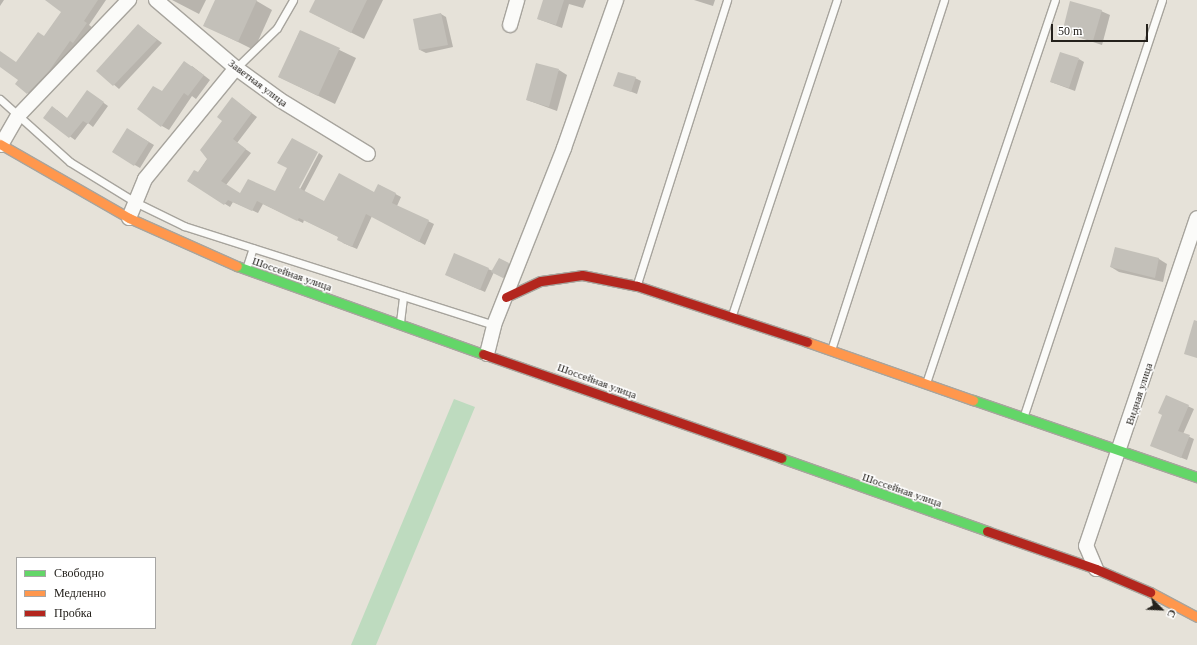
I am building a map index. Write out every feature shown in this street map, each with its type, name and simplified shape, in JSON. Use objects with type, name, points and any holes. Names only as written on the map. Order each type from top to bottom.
[{"type":"street","points":[[0,145],[18,116],[129,0]]},
{"type":"street","name":"Заветная улица","points":[[156,0],[236,68],[280,100],[368,154]]},
{"type":"street","points":[[510,25],[517,0]]},
{"type":"street","points":[[487,354],[494,325],[564,148],[616,0]]},
{"type":"street","points":[[129,218],[145,179],[236,68]]},
{"type":"street","name":"Шоссейная улица","points":[[0,145],[129,218],[245,270],[1096,569],[1142,588],[1197,617]]},
{"type":"street","name":"Видная улица","points":[[1096,569],[1086,546],[1120,450],[1197,218]]},
{"type":"street","points":[[506,297],[541,280],[562,276],[582,275],[637,286],[732,316],[1197,477]]},
{"type":"lane","points":[[236,68],[272,33],[293,0]]},
{"type":"lane","points":[[637,286],[727,0]]},
{"type":"lane","points":[[732,316],[836,0]]},
{"type":"lane","points":[[831,350],[944,0]]},
{"type":"lane","points":[[926,383],[1055,0]]},
{"type":"lane","points":[[1023,417],[1162,0]]},
{"type":"lane","points":[[0,99],[70,162],[135,202],[184,226],[494,325]]},
{"type":"lane","points":[[245,270],[253,248]]},
{"type":"lane","points":[[400,324],[403,296]]},
{"type":"green space","points":[[454,399],[475,407],[376,645],[351,645]]},
{"type":"building","points":[[45,0],[98,0],[84,21],[87,23],[73,43],[70,41],[49,71],[27,94],[15,84],[18,80],[0,67],[0,51],[16,62],[38,32],[44,36],[61,12]]},
{"type":"building","points":[[215,0],[257,0],[238,42],[203,26]]},
{"type":"building","points":[[315,0],[367,0],[351,33],[309,12]]},
{"type":"building","points":[[543,0],[564,0],[556,25],[537,19]]},
{"type":"building","points":[[1070,1],[1102,10],[1093,41],[1062,33]]},
{"type":"building","points":[[441,13],[448,45],[419,50],[413,19]]},
{"type":"building","points":[[138,24],[157,40],[113,86],[96,71]]},
{"type":"building","points":[[300,30],[340,48],[318,96],[278,77]]},
{"type":"building","points":[[1060,52],[1079,58],[1069,88],[1050,82]]},
{"type":"building","points":[[184,61],[204,75],[188,96],[184,93],[161,127],[137,109],[153,86],[162,91]]},
{"type":"building","points":[[536,63],[559,69],[549,107],[526,100]]},
{"type":"building","points":[[618,72],[636,77],[631,92],[613,86]]},
{"type":"building","points":[[87,90],[104,102],[88,124],[83,121],[69,138],[43,118],[52,106],[67,118]]},
{"type":"building","points":[[232,97],[252,113],[233,139],[246,149],[221,181],[240,193],[248,179],[275,191],[287,168],[277,163],[292,138],[318,152],[299,188],[324,201],[339,173],[374,192],[378,184],[396,193],[392,203],[429,220],[419,242],[366,214],[352,247],[337,240],[338,237],[299,218],[297,221],[257,201],[252,211],[228,200],[224,205],[187,181],[194,170],[198,172],[207,159],[200,150],[222,121],[217,117]]},
{"type":"building","points":[[127,128],[149,142],[134,166],[112,152]]},
{"type":"building","points":[[1115,247],[1159,258],[1155,278],[1110,267]]},
{"type":"building","points":[[454,253],[489,268],[480,290],[445,275]]},
{"type":"building","points":[[499,258],[509,263],[503,278],[491,272]]},
{"type":"building","points":[[1194,320],[1197,321],[1197,358],[1184,354]]},
{"type":"building","points":[[1166,395],[1189,405],[1178,431],[1190,435],[1181,458],[1150,446],[1162,415],[1158,413]]},
{"type":"traffic: fast","points":[[237,266],[483,354]]},
{"type":"traffic: fast","points":[[973,400],[1197,477]]},
{"type":"traffic: fast","points":[[781,458],[987,531]]},
{"type":"traffic: slow","points":[[0,144],[129,218],[237,266]]},
{"type":"traffic: slow","points":[[807,342],[973,400]]},
{"type":"traffic: slow","points":[[1150,592],[1197,617]]},
{"type":"traffic: jam","points":[[506,297],[541,281],[582,275],[637,286],[807,342]]},
{"type":"traffic: jam","points":[[483,354],[781,458]]},
{"type":"traffic: jam","points":[[987,531],[1096,569],[1150,592]]}]
